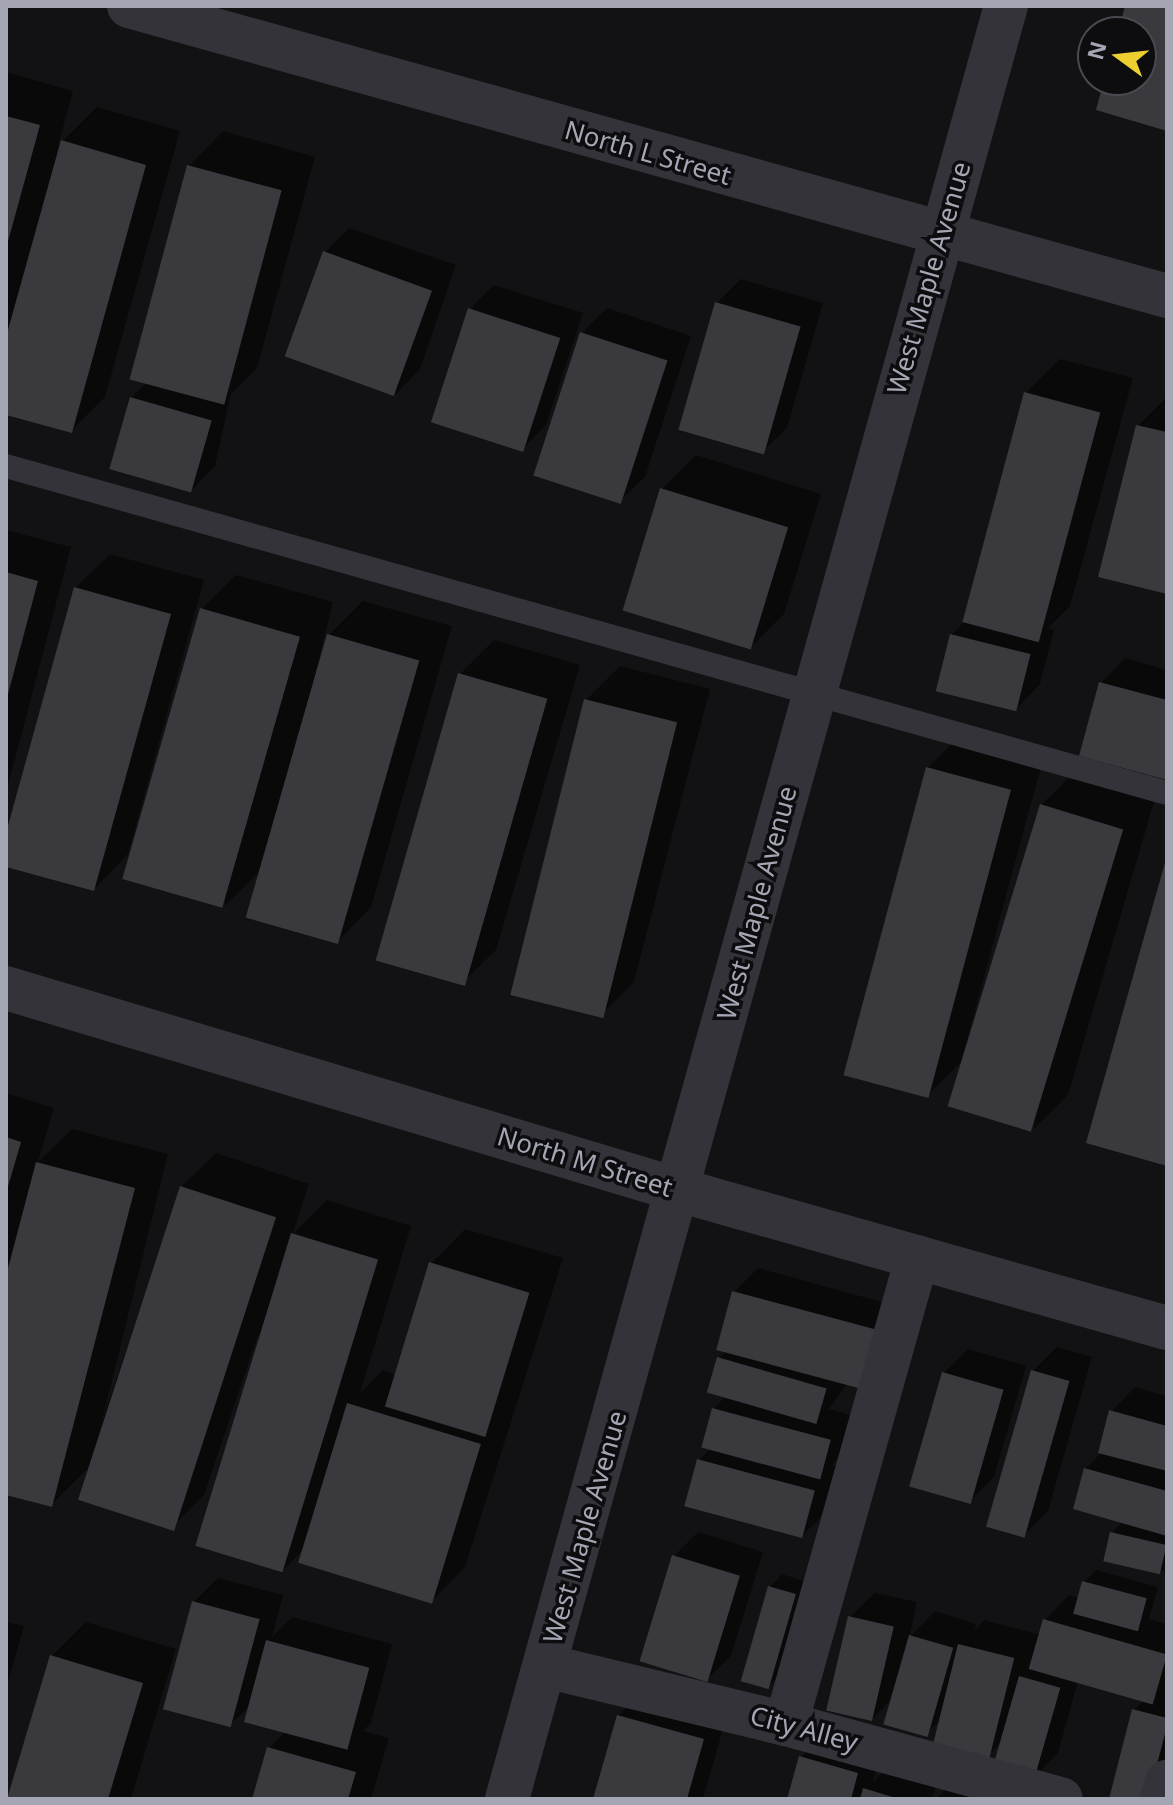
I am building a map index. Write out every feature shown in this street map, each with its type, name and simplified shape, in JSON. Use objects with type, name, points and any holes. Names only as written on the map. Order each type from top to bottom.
[{"type":"street","name":"North L Street","points":[[129,6],[940,236],[1167,296]]},
{"type":"street","name":"West Maple Avenue","points":[[507,1799],[679,1190],[1006,6]]},
{"type":"street","name":"North M Street","points":[[6,988],[679,1190],[1167,1328]]},
{"type":"street","points":[[786,1724],[917,1257]]},
{"type":"street","name":"City Alley","points":[[546,1666],[786,1724],[1061,1799]]},
{"type":"street","points":[[1162,1799],[1167,1782]]},
{"type":"lane","points":[[6,466],[1167,793]]},
{"type":"building","points":[[1125,6],[1167,6],[1167,131],[1096,110],[1100,96],[1157,96],[1157,16],[1122,16]]},
{"type":"building","points":[[6,116],[40,125],[7,245],[6,245]]},
{"type":"building","points":[[61,140],[146,165],[72,433],[6,415],[6,337]]},
{"type":"building","points":[[187,165],[282,190],[224,405],[130,379]]},
{"type":"building","points":[[323,251],[432,291],[394,396],[285,356]]},
{"type":"building","points":[[715,302],[801,327],[764,454],[678,430]]},
{"type":"building","points":[[468,308],[560,338],[523,452],[431,422]]},
{"type":"building","points":[[580,332],[667,360],[621,504],[533,476]]},
{"type":"building","points":[[1024,392],[1100,412],[1039,642],[962,622]]},
{"type":"building","points":[[130,397],[212,420],[191,493],[109,469]]},
{"type":"building","points":[[1136,425],[1167,432],[1167,594],[1098,577]]},
{"type":"building","points":[[660,488],[788,527],[751,650],[623,610]]},
{"type":"building","points":[[6,572],[38,581],[7,698],[6,698]]},
{"type":"building","points":[[74,587],[171,614],[94,891],[6,867],[6,833]]},
{"type":"building","points":[[200,608],[300,637],[222,908],[122,879]]},
{"type":"building","points":[[327,634],[419,660],[338,944],[246,918]]},
{"type":"building","points":[[950,634],[1031,654],[1016,711],[936,691]]},
{"type":"building","points":[[458,673],[547,699],[465,986],[376,960]]},
{"type":"building","points":[[1099,682],[1167,700],[1167,780],[1079,756]]},
{"type":"building","points":[[584,699],[677,722],[603,1018],[510,995]]},
{"type":"building","points":[[926,767],[1011,790],[928,1098],[843,1075]]},
{"type":"building","points":[[1040,804],[1123,829],[1031,1132],[948,1106]]},
{"type":"building","points":[[1167,859],[1167,1166],[1086,1143]]},
{"type":"building","points":[[6,1137],[21,1142],[7,1190],[6,1190]]},
{"type":"building","points":[[36,1162],[135,1188],[52,1507],[6,1495],[6,1276]]},
{"type":"building","points":[[180,1186],[276,1217],[174,1531],[78,1500]]},
{"type":"building","points":[[291,1233],[378,1260],[282,1572],[195,1546]]},
{"type":"building","points":[[429,1262],[529,1293],[485,1437],[385,1406]]},
{"type":"building","points":[[732,1291],[877,1330],[861,1389],[716,1350]]},
{"type":"building","points":[[717,1357],[827,1388],[816,1424],[707,1393]]},
{"type":"building","points":[[1031,1370],[1069,1381],[1025,1538],[986,1527]]},
{"type":"building","points":[[942,1372],[1004,1390],[971,1504],[909,1486]]},
{"type":"building","points":[[347,1403],[481,1444],[432,1604],[298,1563]]},
{"type":"building","points":[[712,1408],[831,1440],[820,1479],[701,1448]]},
{"type":"building","points":[[1109,1410],[1167,1426],[1167,1471],[1098,1453]]},
{"type":"building","points":[[697,1459],[815,1491],[802,1538],[684,1506]]},
{"type":"building","points":[[1084,1468],[1167,1491],[1167,1536],[1073,1509]]},
{"type":"building","points":[[1110,1532],[1167,1545],[1160,1574],[1103,1561]]},
{"type":"building","points":[[672,1555],[740,1576],[707,1682],[640,1661]]},
{"type":"building","points":[[1082,1581],[1147,1598],[1138,1631],[1073,1614]]},
{"type":"building","points":[[768,1586],[796,1594],[769,1689],[741,1681]]},
{"type":"building","points":[[192,1601],[260,1619],[231,1727],[163,1709]]},
{"type":"building","points":[[848,1616],[894,1627],[872,1721],[826,1711]]},
{"type":"building","points":[[1043,1619],[1167,1655],[1153,1705],[1029,1669]]},
{"type":"building","points":[[909,1635],[953,1648],[928,1737],[883,1724]]},
{"type":"building","points":[[266,1640],[369,1668],[347,1750],[244,1722]]},
{"type":"building","points":[[958,1644],[1014,1658],[989,1758],[933,1744]]},
{"type":"building","points":[[50,1655],[143,1683],[108,1799],[7,1799]]},
{"type":"building","points":[[1019,1676],[1060,1688],[1034,1780],[993,1768]]},
{"type":"building","points":[[1132,1709],[1167,1718],[1167,1726],[1148,1799],[1109,1799]]},
{"type":"building","points":[[617,1715],[704,1739],[687,1799],[593,1799]]},
{"type":"building","points":[[267,1747],[356,1772],[348,1799],[252,1799]]},
{"type":"building","points":[[799,1756],[858,1773],[851,1799],[787,1799]]},
{"type":"building","points":[[863,1788],[896,1798],[896,1799],[860,1799]]}]
